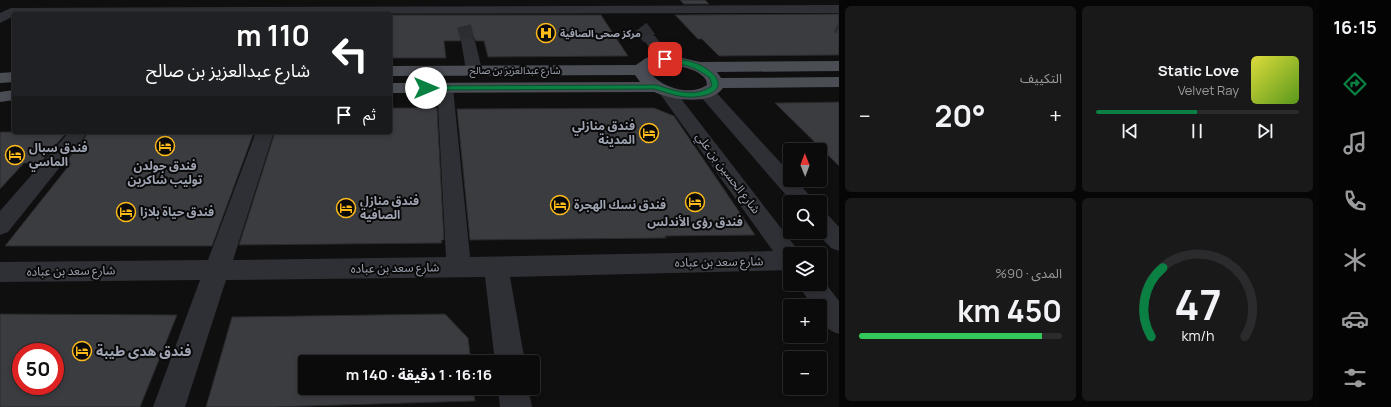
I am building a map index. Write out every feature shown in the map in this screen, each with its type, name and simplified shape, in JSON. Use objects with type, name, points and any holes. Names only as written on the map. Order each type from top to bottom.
[{"type":"main road","points":[[661,89],[642,75],[641,70],[643,65],[648,62],[665,59],[688,63],[699,67],[713,77],[712,88]]},
{"type":"main road","points":[[699,67],[839,66]]},
{"type":"main road","name":"شارع عبدالعزيز بن صالح","points":[[392,71],[641,70]]},
{"type":"main road","points":[[0,78],[12,77]]},
{"type":"main road","name":"شارع عبدالعزيز بن صالح","points":[[392,88],[661,89],[693,95],[712,88],[839,82]]},
{"type":"main road","points":[[0,97],[12,96]]},
{"type":"street","points":[[0,19],[11,12],[18,12],[35,0]]},
{"type":"street","points":[[78,12],[93,0]]},
{"type":"street","points":[[798,0],[830,22]]},
{"type":"street","points":[[623,5],[636,21]]},
{"type":"street","points":[[288,12],[461,10],[623,5],[839,9]]},
{"type":"street","points":[[650,40],[665,59]]},
{"type":"street","points":[[468,41],[474,70]]},
{"type":"street","points":[[445,88],[459,268]]},
{"type":"street","points":[[712,88],[798,195]]},
{"type":"street","name":"شارع الحسين بن علي","points":[[661,89],[783,247]]},
{"type":"street","points":[[0,226],[78,134]]},
{"type":"street","points":[[169,407],[264,134]]},
{"type":"street","points":[[827,229],[839,242]]},
{"type":"street","name":"شارع سعد بن عباده","points":[[0,272],[459,268],[783,260]]},
{"type":"street","points":[[496,267],[509,355]]},
{"type":"street","points":[[816,291],[839,322]]},
{"type":"street","points":[[514,395],[516,407]]},
{"type":"building","points":[[680,0],[705,0],[709,4],[684,4]]},
{"type":"building","points":[[839,14],[839,55],[719,56],[702,39],[698,39],[675,15]]},
{"type":"building","points":[[392,15],[601,15],[628,56],[488,57],[484,41],[476,41],[473,37],[468,36],[463,37],[460,41],[444,41],[446,58],[392,58]]},
{"type":"building","points":[[839,102],[839,166],[827,154],[827,143],[816,143],[775,103]]},
{"type":"building","name":"فندق منازل الصافية","points":[[392,108],[437,108],[444,240],[441,240],[442,243],[239,245],[274,134],[392,134]]},
{"type":"building","points":[[654,108],[674,116],[755,235],[665,236],[666,238],[470,240],[457,109]]},
{"type":"building","name":"فندق سبال الماسي","points":[[0,132],[12,132],[12,134],[65,134],[40,163],[24,163],[0,189]]},
{"type":"building","name":"فندق حیاة بلازا","points":[[87,134],[253,134],[212,246],[5,246],[71,163],[65,163]]},
{"type":"building","points":[[0,314],[177,315],[140,407],[0,407]]},
{"type":"building","points":[[445,314],[468,338],[470,355],[298,355],[298,395],[474,395],[475,401],[273,407],[206,407],[232,317]]},
{"type":"tunnel","points":[[464,26],[468,41]]},
{"type":"tunnel","points":[[641,27],[650,39]]},
{"type":"place","name":"مركز صحى الصافية","points":[[546,33]]},
{"type":"place","name":"فندق منازلي المدينة","points":[[649,133]]},
{"type":"place","name":"فندق جولدن توليب شاكرين","points":[[165,146]]},
{"type":"place","name":"فندق سبال الماسي","points":[[15,155]]},
{"type":"place","name":"فندق رؤى الأندلس","points":[[695,202]]},
{"type":"place","name":"فندق نسك الهجرة","points":[[560,205]]},
{"type":"place","name":"فندق منازل الصافية","points":[[346,208]]},
{"type":"place","name":"فندق حیاة بلازا","points":[[126,212]]},
{"type":"place","name":"فندق هدى طيبة","points":[[82,351]]},
{"type":"route","points":[[426,88],[656,87],[684,95],[693,95],[707,93],[715,87],[716,83],[708,72],[688,63],[665,59]]}]
